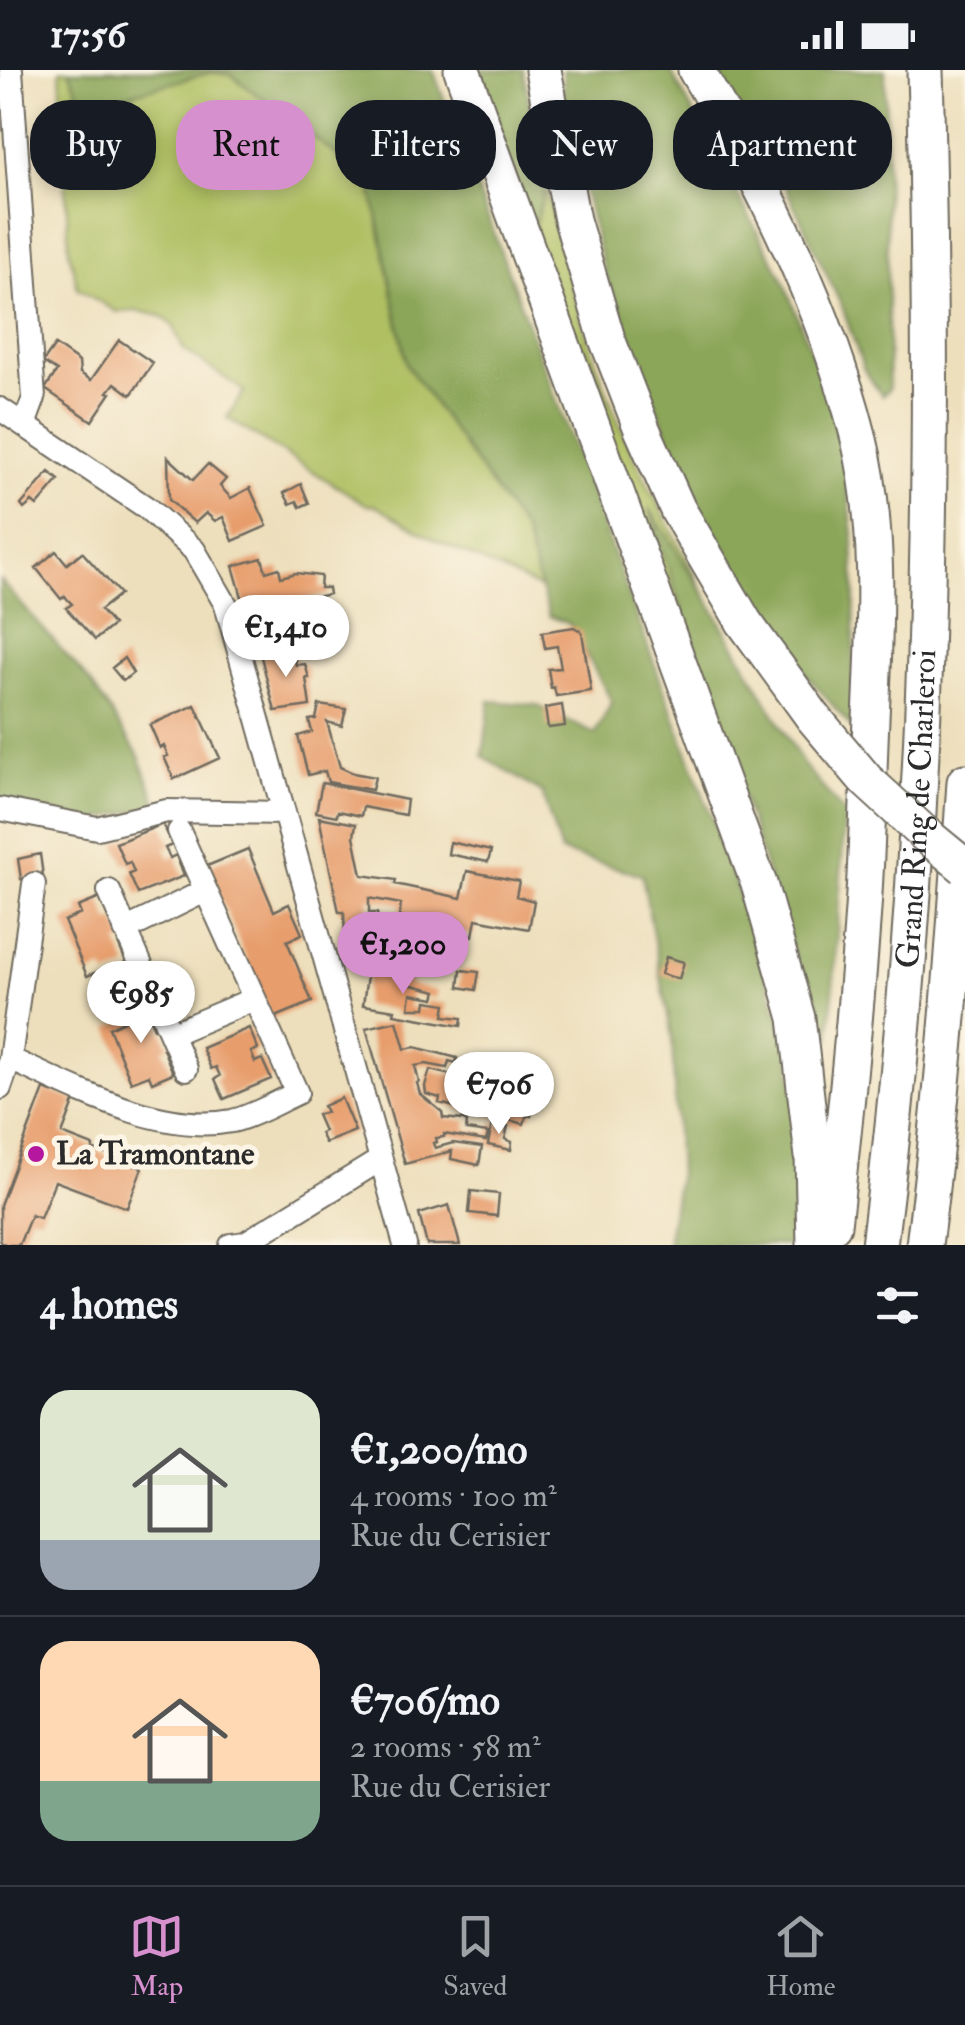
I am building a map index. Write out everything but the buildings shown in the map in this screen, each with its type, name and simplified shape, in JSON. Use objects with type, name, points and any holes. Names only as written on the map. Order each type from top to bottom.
[{"type":"highway","points":[[462,70],[758,884],[797,1018],[813,1157],[816,1245]]},
{"type":"highway","points":[[543,70],[572,220],[608,339],[678,510],[735,606],[813,717],[866,780],[965,867]]},
{"type":"highway","points":[[696,70],[784,234],[831,346],[858,437],[872,522],[876,591],[863,908],[830,1245]]},
{"type":"highway","name":"Grand Ring de Charleroi","points":[[879,1245],[910,937],[922,740],[929,309],[926,70]]},
{"type":"highway","name":"Grand Ring de Charleroi","points":[[924,1245],[951,989],[965,782]]},
{"type":"street","points":[[11,70],[34,398],[24,425]]},
{"type":"street","points":[[0,408],[147,508],[194,550],[226,605],[404,1245]]},
{"type":"street","points":[[0,809],[97,828],[167,811],[284,814]]},
{"type":"street","points":[[10,1059],[148,1116],[193,1123],[234,1120],[296,1093],[179,831]]},
{"type":"street","points":[[0,1088],[10,1059],[34,884]]},
{"type":"street","points":[[109,891],[186,1069]]},
{"type":"street","points":[[126,930],[206,891]]},
{"type":"street","points":[[171,1034],[254,999]]},
{"type":"street","points":[[242,1244],[380,1160]]},
{"type":"green space","points":[[60,70],[69,70],[81,99],[118,97],[212,72],[231,75],[264,100],[176,100],[176,190],[315,190],[315,138],[335,154],[335,190],[372,190],[407,365],[524,532],[541,589],[433,539],[374,505],[367,505],[227,418],[244,391],[183,349],[173,325],[161,316],[117,312],[78,289],[69,251],[66,190],[156,190],[156,100],[61,100]]},
{"type":"green space","points":[[69,70],[433,70],[444,100],[335,100],[335,154],[315,138],[315,100],[264,100],[231,75],[212,72],[118,97],[81,99]]},
{"type":"green space","points":[[474,70],[523,70],[529,100],[516,100],[516,183],[496,129],[496,100],[485,100]]},
{"type":"green space","points":[[563,70],[670,70],[686,100],[673,100],[673,190],[735,190],[782,277],[830,399],[846,473],[855,594],[852,728],[799,666],[691,497],[603,268],[584,190],[653,190],[653,100],[564,100]]},
{"type":"green space","points":[[719,70],[885,70],[885,100],[733,100]]},
{"type":"green space","points":[[372,190],[478,190],[728,861],[790,1049],[805,1209],[800,1245],[667,1245],[678,1176],[672,1037],[642,875],[561,852],[542,793],[483,756],[490,701],[536,705],[595,734],[612,702],[570,624],[549,616],[524,532],[407,365]]},
{"type":"green space","points":[[519,190],[545,190],[533,229]]},
{"type":"green space","points":[[547,190],[575,297],[611,403],[644,477],[707,598],[651,512],[738,785],[533,229]]},
{"type":"green space","points":[[787,190],[887,190],[889,389],[882,396],[864,370],[843,309]]},
{"type":"green space","points":[[649,508],[707,598],[803,764],[845,814],[830,1039],[813,1014]]},
{"type":"green space","points":[[0,580],[91,683],[138,754],[158,805],[93,821],[0,803]]},
{"type":"place","name":"La Tramontane","points":[[36,1154]]}]
